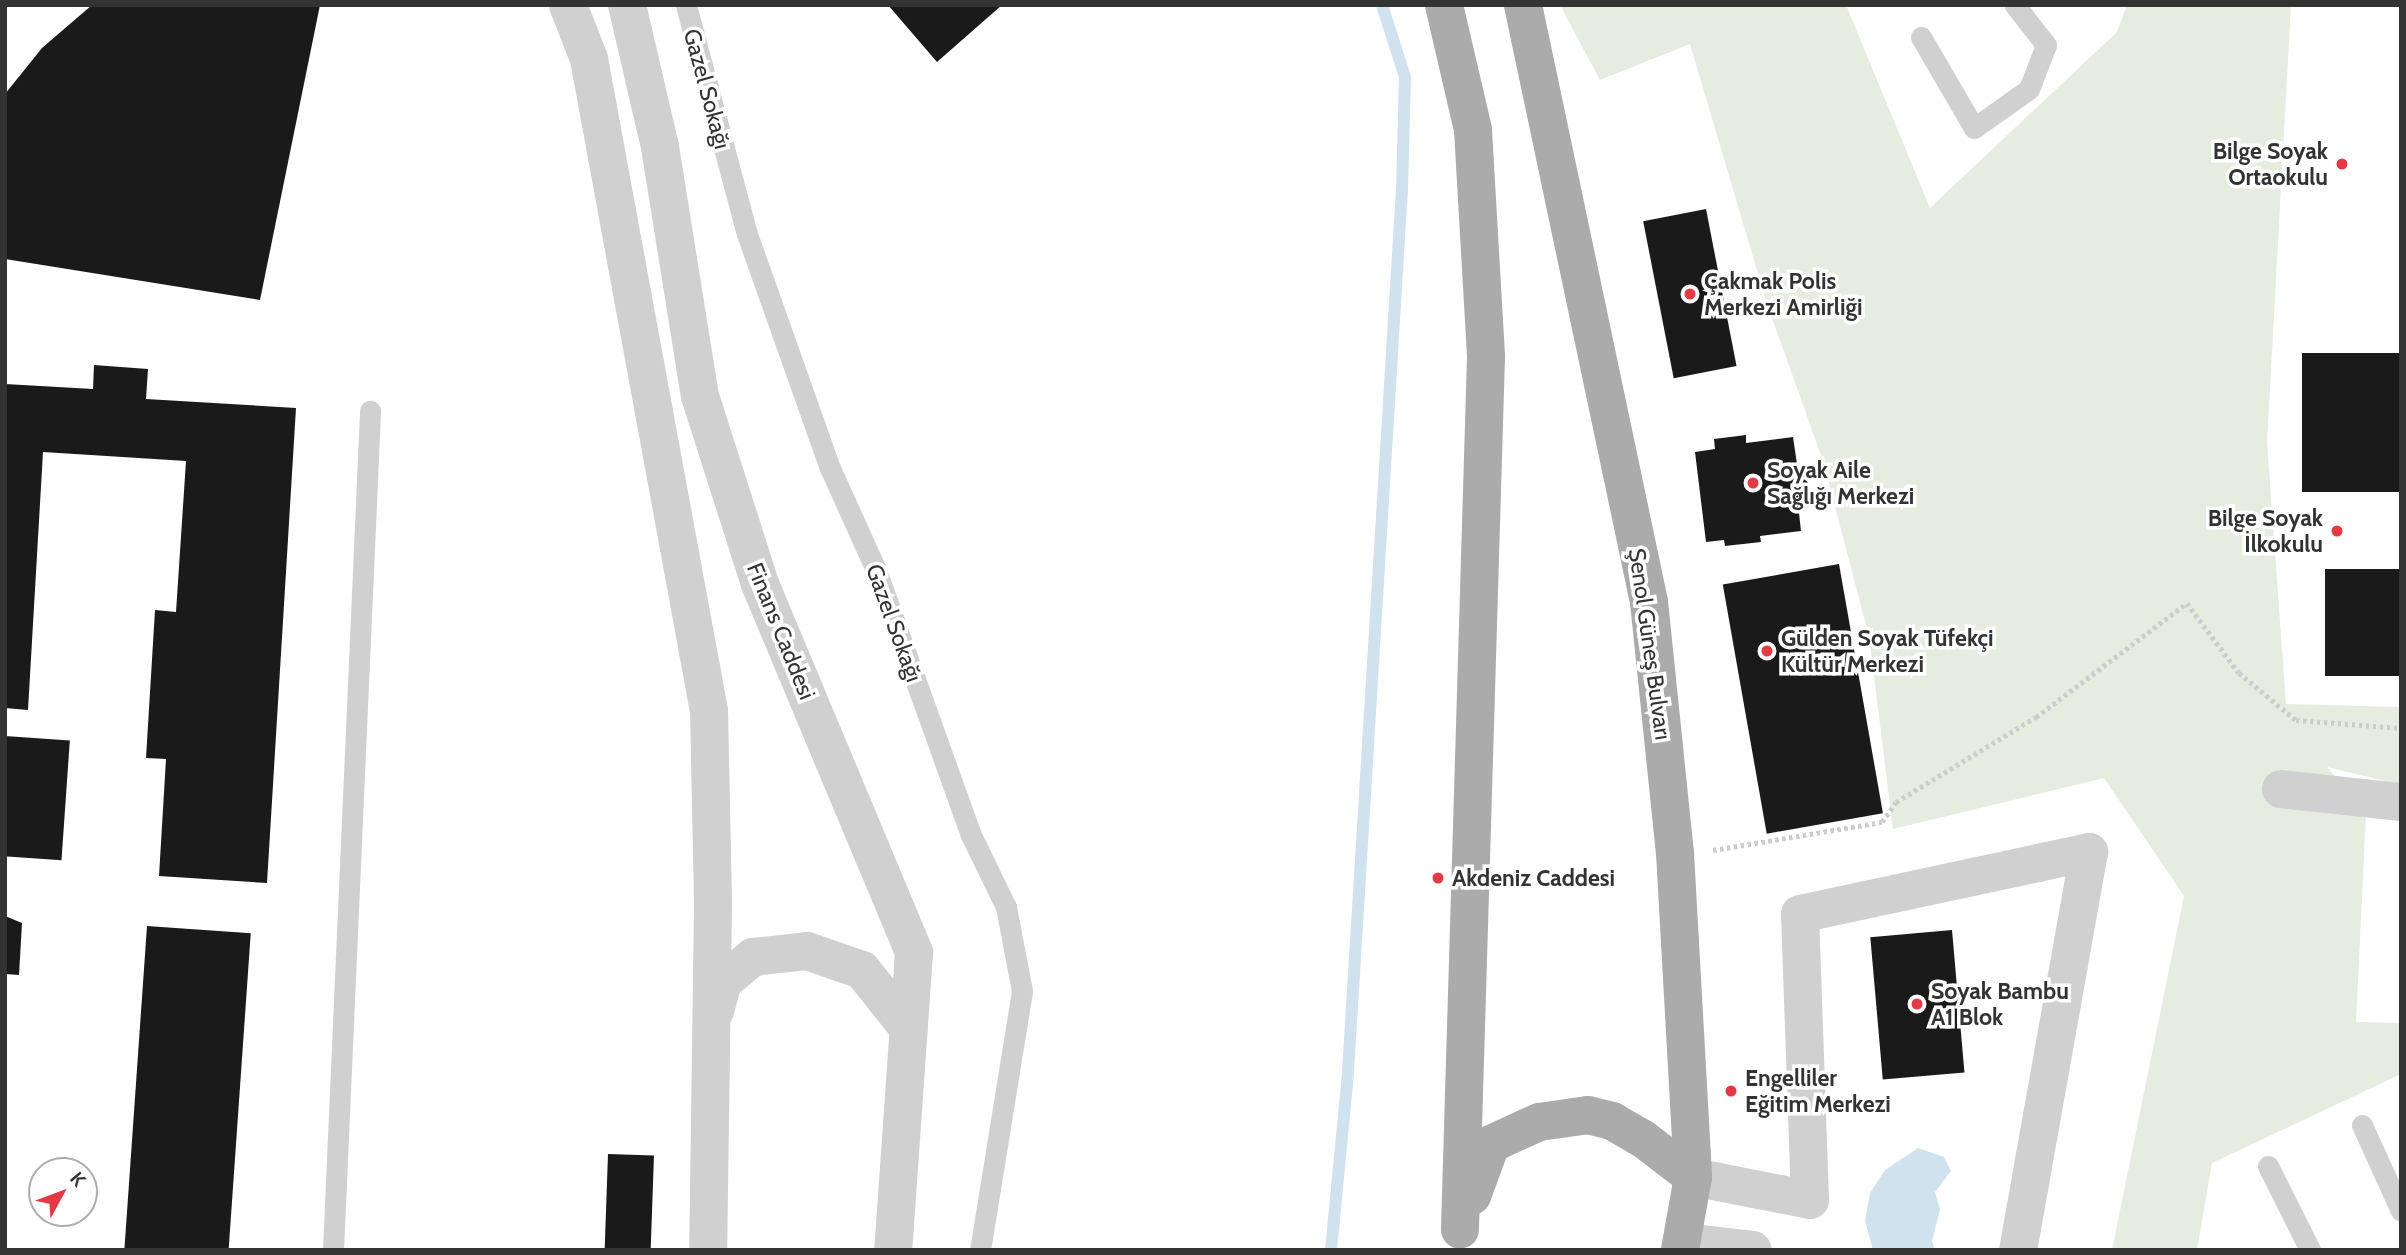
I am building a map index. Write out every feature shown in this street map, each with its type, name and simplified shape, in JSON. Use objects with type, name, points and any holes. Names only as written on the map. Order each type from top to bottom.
[{"type":"main road","points":[[1444,5],[1473,130],[1486,358],[1458,1240]]},
{"type":"main road","name":"Şenol Güneş Bulvarı","points":[[1523,5],[1649,602],[1675,853],[1693,1177],[1681,1246]]},
{"type":"main road","points":[[1458,1240],[1491,1144],[1539,1122],[1588,1115],[1612,1121],[1693,1177]]},
{"type":"street","points":[[568,5],[589,59],[709,710],[711,1023],[708,1250]]},
{"type":"street","name":"Finans Caddesi","points":[[627,5],[660,147],[700,396],[760,584],[914,953],[893,1250]]},
{"type":"street","points":[[2281,789],[2401,802]]},
{"type":"street","points":[[1693,1177],[1810,1200],[1800,914],[2089,852],[2018,1250]]},
{"type":"street","points":[[711,1023],[723,982],[753,957],[807,951],[862,970],[909,1029]]},
{"type":"street","points":[[1681,1246],[1753,1250]]},
{"type":"lane","name":"Gazel Sokağı","points":[[686,5],[747,234],[830,468],[876,570],[971,835],[1006,907],[1022,991],[979,1250]]},
{"type":"lane","points":[[1921,37],[1974,128],[2029,89],[2046,45],[2015,5]]},
{"type":"lane","points":[[334,1250],[370,411]]},
{"type":"lane","points":[[2362,1125],[2399,1204]]},
{"type":"lane","points":[[2268,1166],[2310,1250]]},
{"type":"path","points":[[1675,853],[1882,822],[1896,802],[2036,717],[2187,603],[2239,673],[2296,720],[2401,728]]},
{"type":"shaded area","points":[[1560,5],[1846,5],[1930,208],[2117,32],[2127,5],[2291,5],[2267,442],[2286,704],[2401,707],[2401,785],[2327,767],[2366,814],[2356,1022],[2401,1023],[2401,1074],[2212,1163],[2197,1250],[2112,1250],[2184,896],[2104,778],[1893,829],[1869,636],[1823,461],[1767,304],[1690,44],[1600,80]]},
{"type":"water","points":[[1918,1148],[1944,1157],[1951,1171],[1935,1192],[1940,1209],[1932,1241],[1935,1250],[1873,1250],[1865,1221],[1870,1193],[1885,1170]]},
{"type":"building","points":[[92,5],[320,5],[260,300],[5,259],[5,94],[42,48]]},
{"type":"building","points":[[888,5],[1002,5],[937,62]]},
{"type":"building","name":"Çakmak Polis Merkezi Amirliği","points":[[1706,209],[1737,366],[1674,378],[1643,221]]},
{"type":"building","points":[[2302,353],[2401,353],[2401,492],[2302,492]]},
{"type":"building","points":[[94,365],[148,369],[146,399],[296,408],[267,883],[159,876],[166,759],[146,758],[155,610],[176,612],[186,461],[43,452],[28,710],[5,708],[5,384],[93,389]]},
{"type":"building","name":"Soyak Aile Sağlığı Merkezi","points":[[1746,435],[1746,443],[1793,437],[1797,464],[1805,463],[1810,502],[1798,504],[1801,531],[1760,536],[1761,542],[1725,546],[1724,540],[1706,542],[1695,452],[1715,449],[1714,439]]},
{"type":"building","points":[[1839,564],[1883,813],[1767,834],[1723,584]]},
{"type":"building","points":[[2325,569],[2401,569],[2401,676],[2325,676]]},
{"type":"building","points":[[5,736],[70,741],[61,860],[5,856]]},
{"type":"building","points":[[5,916],[22,923],[19,975],[5,974]]},
{"type":"building","points":[[147,926],[251,933],[229,1250],[124,1250]]},
{"type":"building","name":"Soyak Bambu A1 Blok","points":[[1952,930],[1964,1072],[1883,1080],[1870,937]]},
{"type":"building","points":[[608,1154],[654,1156],[651,1250],[605,1250]]},
{"type":"waterway","points":[[1331,1250],[1348,1072],[1402,190],[1405,77],[1382,5]]},
{"type":"place","name":"Bilge Soyak Ortaokulu","points":[[2342,164]]},
{"type":"place","name":"Çakmak Polis Merkezi Amirliği","points":[[1690,294]]},
{"type":"place","name":"Soyak Aile Sağlığı Merkezi","points":[[1753,483]]},
{"type":"place","name":"Bilge Soyak İlkokulu","points":[[2337,531]]},
{"type":"place","name":"Gülden Soyak Tüfekçi Kültür Merkezi","points":[[1767,651]]},
{"type":"place","name":"Akdeniz Caddesi","points":[[1438,878]]},
{"type":"place","name":"Soyak Bambu A1 Blok","points":[[1917,1004]]},
{"type":"place","name":"Engelliler Eğitim Merkezi","points":[[1731,1091]]}]
